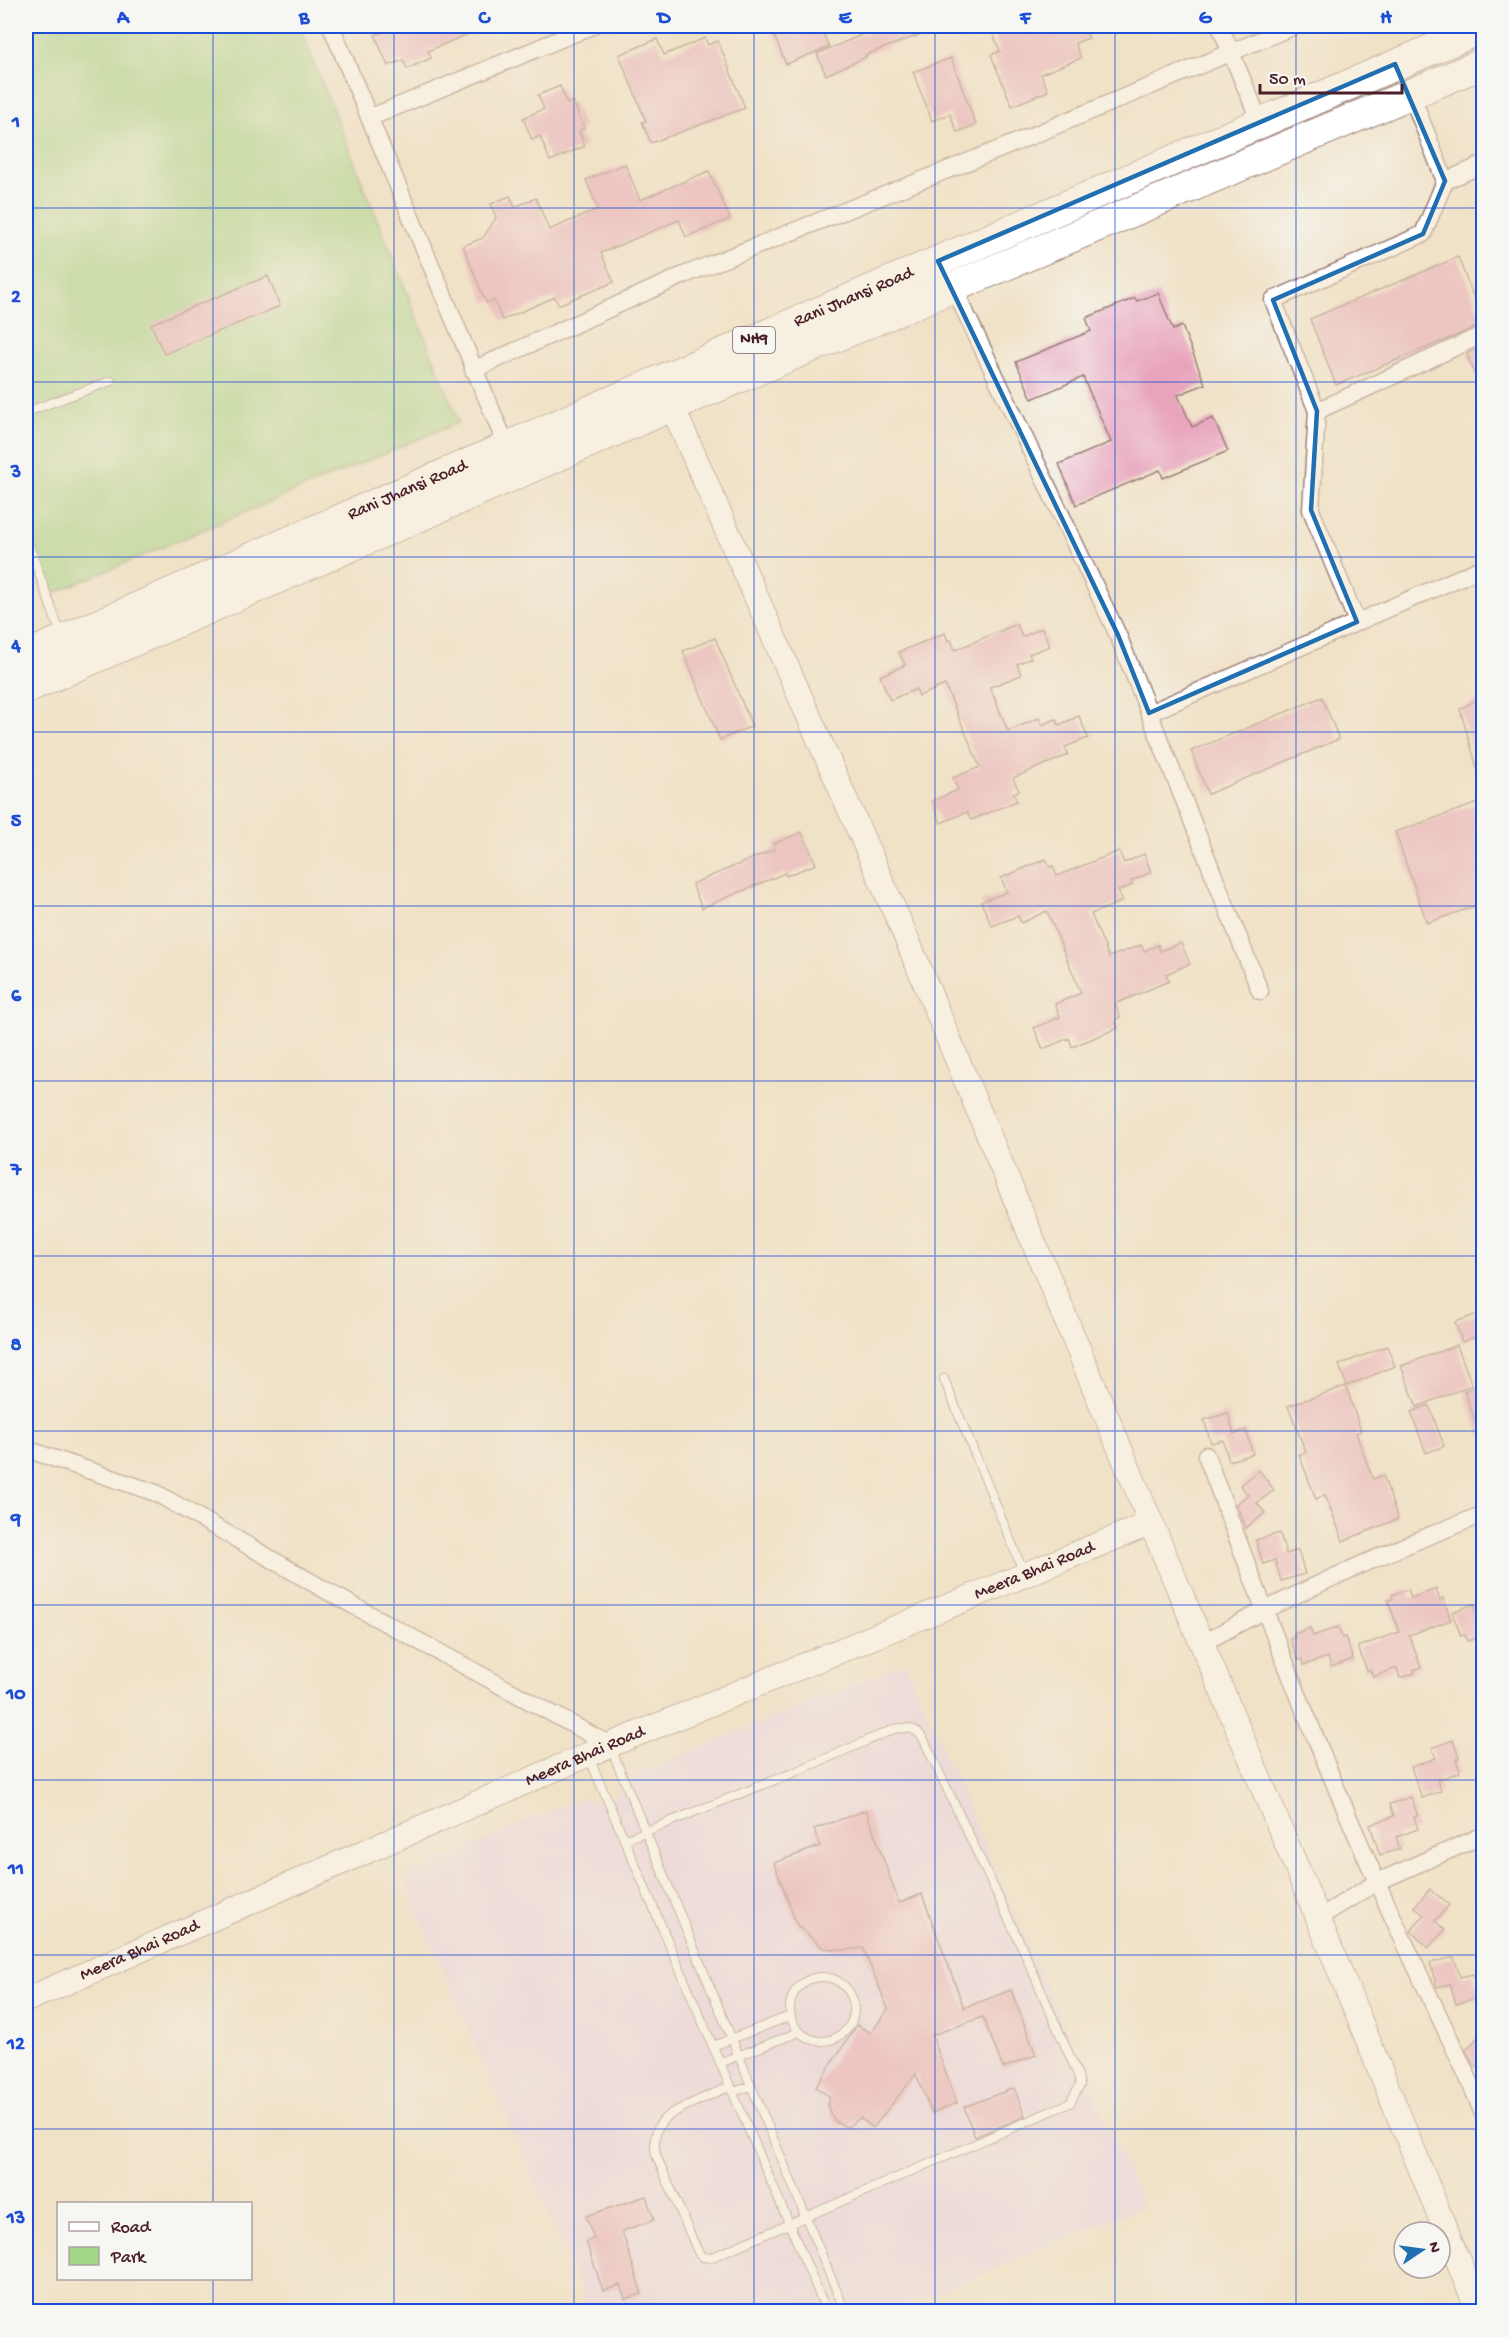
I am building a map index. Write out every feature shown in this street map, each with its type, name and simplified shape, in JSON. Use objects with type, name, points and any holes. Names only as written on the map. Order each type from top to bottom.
[{"type":"highway","name":"Rani Jhansi Road","points":[[26,656],[1484,27]]},
{"type":"highway","name":"Rani Jhansi Road","points":[[26,688],[672,406],[1484,63]]},
{"type":"highway","points":[[1395,64],[1411,94]]},
{"type":"highway","points":[[1260,122],[1274,152]]},
{"type":"street","points":[[331,26],[507,447]]},
{"type":"street","points":[[369,118],[567,30],[592,26]]},
{"type":"street","points":[[1220,26],[1260,122]]},
{"type":"street","points":[[473,370],[684,275],[1005,147],[1294,26]]},
{"type":"street","points":[[1357,622],[1311,510],[1317,411],[1273,300],[1424,234],[1445,181],[1411,94]]},
{"type":"street","points":[[1445,181],[1484,164]]},
{"type":"street","points":[[938,261],[954,287],[1118,635],[1260,991]]},
{"type":"street","points":[[1317,411],[1484,334]]},
{"type":"street","points":[[672,406],[903,930],[1318,1918],[1479,2312]]},
{"type":"street","points":[[1149,713],[1484,567]]},
{"type":"street","points":[[26,1449],[156,1493],[334,1595],[610,1745]]},
{"type":"street","points":[[1206,1455],[1263,1610],[1377,1882],[1477,2079],[1484,2116]]},
{"type":"street","points":[[1203,1643],[1263,1610],[1429,1535],[1484,1514]]},
{"type":"street","name":"Meera Bhai Road","points":[[26,2000],[610,1745],[1151,1523]]},
{"type":"street","points":[[1318,1918],[1377,1882],[1484,1834]]},
{"type":"lane","points":[[26,412],[111,381]]},
{"type":"lane","points":[[26,537],[63,639]]},
{"type":"lane","points":[[944,1379],[1025,1575]]},
{"type":"lane","points":[[624,1840],[795,1772],[894,1729],[906,1727],[917,1731],[923,1738],[1022,1947],[1078,2075],[1080,2085],[1070,2103],[710,2258],[703,2257],[656,2155],[654,2142],[657,2130],[665,2118],[732,2089],[752,2086]]},
{"type":"lane","points":[[610,1745],[806,2216],[842,2304],[842,2312]]},
{"type":"lane","points":[[588,1755],[827,2312]]},
{"type":"lane","points":[[822,1977],[842,1983],[848,1991],[854,2010],[848,2029],[829,2041],[818,2042],[798,2032],[790,2016],[790,2002],[794,1991],[802,1983],[812,1978],[822,1977]]},
{"type":"lane","points":[[713,2046],[790,2016]]},
{"type":"lane","points":[[720,2063],[798,2032]]},
{"type":"highlighted area","points":[[1395,64],[1445,181],[1423,234],[1273,300],[1317,411],[1311,510],[1357,622],[1149,713],[1118,635],[938,261]]},
{"type":"shaded area","points":[[905,1663],[1143,2206],[894,2311],[590,2311],[403,1877],[584,1797],[595,1803],[630,1788],[635,1775]]},
{"type":"green space","points":[[26,26],[299,26],[459,422],[47,596],[26,537]]},
{"type":"building","points":[[399,26],[487,26],[428,51],[431,58],[407,69],[403,60],[388,66],[375,35]]},
{"type":"building","points":[[770,26],[820,26],[829,47],[786,64]]},
{"type":"building","points":[[882,26],[941,27],[865,55],[866,57],[826,75],[817,54]]},
{"type":"building","points":[[1000,26],[1084,26],[1089,38],[1075,43],[1081,58],[1041,74],[1048,91],[1012,106],[991,55],[1000,51],[991,29]]},
{"type":"building","points":[[705,38],[708,45],[718,41],[745,108],[651,143],[642,122],[646,121],[619,55],[657,39],[664,55]]},
{"type":"building","points":[[951,58],[976,125],[957,132],[950,114],[932,121],[913,72]]},
{"type":"building","points":[[560,86],[567,104],[573,101],[584,128],[579,131],[585,146],[550,161],[540,136],[532,140],[523,118],[544,109],[538,95]]},
{"type":"building","points":[[625,164],[640,200],[709,171],[730,219],[686,237],[679,220],[601,253],[614,282],[558,305],[555,297],[502,320],[494,300],[486,303],[463,246],[483,238],[496,218],[491,204],[510,196],[515,207],[536,198],[549,230],[598,209],[586,180]]},
{"type":"building","points":[[1458,257],[1484,324],[1336,385],[1310,319]]},
{"type":"building","points":[[268,276],[280,306],[164,354],[151,324]]},
{"type":"building","points":[[1158,293],[1173,330],[1182,326],[1205,384],[1178,395],[1192,427],[1213,418],[1228,451],[1163,478],[1160,470],[1076,505],[1059,464],[1111,442],[1083,377],[1032,399],[1016,362],[1091,331],[1086,318],[1135,298],[1137,301]]},
{"type":"building","points":[[1484,346],[1484,394],[1483,394],[1467,354]]},
{"type":"building","points":[[1017,624],[1022,637],[1042,628],[1050,646],[1029,654],[1031,658],[1017,664],[1021,675],[990,687],[1008,731],[1039,718],[1042,725],[1056,719],[1059,725],[1079,716],[1088,738],[1065,747],[1068,755],[1013,778],[1019,791],[1013,793],[1017,801],[971,820],[967,812],[941,823],[932,801],[958,790],[953,778],[980,767],[945,685],[919,696],[916,689],[890,700],[880,676],[905,665],[899,652],[945,633],[955,650]]},
{"type":"building","points":[[715,638],[752,726],[720,740],[683,651]]},
{"type":"building","points":[[1484,696],[1484,775],[1479,775],[1460,709]]},
{"type":"building","points":[[1322,697],[1339,739],[1208,794],[1191,751]]},
{"type":"building","points":[[1484,801],[1484,903],[1427,923],[1395,832]]},
{"type":"building","points":[[802,832],[816,864],[786,876],[785,873],[702,908],[692,884],[775,849],[773,844]]},
{"type":"building","points":[[1119,851],[1124,863],[1144,854],[1151,872],[1131,881],[1132,885],[1118,891],[1123,901],[1091,914],[1109,957],[1141,945],[1144,951],[1158,945],[1160,951],[1181,943],[1190,964],[1166,974],[1169,981],[1115,1004],[1120,1017],[1115,1020],[1118,1028],[1072,1047],[1069,1038],[1043,1049],[1034,1028],[1060,1017],[1055,1004],[1081,993],[1047,911],[1021,923],[1018,916],[992,926],[981,902],[1007,892],[1001,878],[1046,859],[1050,867],[1053,866],[1057,876]]},
{"type":"building","points":[[1484,1312],[1484,1333],[1462,1342],[1455,1322]]},
{"type":"building","points":[[1457,1345],[1472,1385],[1417,1407],[1401,1366]]},
{"type":"building","points":[[1387,1346],[1395,1366],[1347,1386],[1339,1365]]},
{"type":"building","points":[[1480,1385],[1484,1393],[1482,1438],[1464,1391]]},
{"type":"building","points":[[1346,1386],[1361,1431],[1356,1433],[1373,1479],[1383,1475],[1398,1519],[1343,1541],[1325,1495],[1316,1499],[1299,1455],[1306,1452],[1288,1406]]},
{"type":"building","points":[[1429,1405],[1444,1446],[1426,1453],[1411,1412]]},
{"type":"building","points":[[1228,1413],[1234,1434],[1246,1430],[1253,1454],[1229,1461],[1223,1440],[1211,1443],[1204,1420]]},
{"type":"building","points":[[1259,1470],[1274,1490],[1257,1503],[1265,1513],[1246,1528],[1236,1504],[1248,1495],[1240,1485]]},
{"type":"building","points":[[1280,1533],[1286,1554],[1298,1550],[1305,1574],[1281,1581],[1275,1560],[1263,1564],[1256,1540]]},
{"type":"building","points":[[1408,1589],[1411,1598],[1436,1589],[1440,1600],[1443,1598],[1451,1620],[1409,1635],[1421,1667],[1414,1670],[1415,1673],[1400,1678],[1397,1668],[1373,1677],[1370,1670],[1367,1671],[1358,1647],[1399,1632],[1388,1600],[1393,1599],[1392,1595]]},
{"type":"building","points":[[1474,1604],[1478,1617],[1484,1615],[1484,1636],[1467,1641],[1465,1635],[1461,1636],[1452,1612]]},
{"type":"building","points":[[1338,1627],[1342,1638],[1345,1637],[1353,1659],[1331,1667],[1328,1657],[1304,1665],[1302,1659],[1298,1660],[1290,1639],[1295,1637],[1294,1634],[1310,1628],[1313,1636]]},
{"type":"building","points":[[1453,1740],[1459,1758],[1456,1759],[1460,1772],[1437,1780],[1441,1791],[1422,1798],[1411,1767],[1436,1758],[1432,1748]]},
{"type":"building","points":[[1411,1797],[1418,1816],[1414,1817],[1418,1829],[1396,1837],[1400,1849],[1380,1855],[1370,1825],[1394,1816],[1390,1804]]},
{"type":"building","points":[[866,1810],[899,1903],[922,1894],[964,2008],[1011,1990],[1036,2055],[1003,2068],[983,2017],[932,2035],[957,2103],[932,2113],[916,2074],[873,2128],[860,2118],[847,2127],[837,2123],[827,2104],[830,2097],[816,2087],[857,2025],[871,2033],[888,2009],[863,1948],[844,1950],[823,1948],[797,1925],[774,1863],[820,1846],[814,1829]]},
{"type":"building","points":[[1430,1889],[1449,1905],[1435,1921],[1445,1930],[1428,1948],[1411,1931],[1424,1915],[1414,1907]]},
{"type":"building","points":[[1454,1957],[1460,1977],[1473,1974],[1480,1997],[1456,2004],[1450,1984],[1437,1987],[1430,1963]]},
{"type":"building","points":[[1484,2031],[1484,2074],[1473,2064],[1466,2050]]},
{"type":"building","points":[[1014,2088],[1025,2116],[975,2137],[964,2107]]},
{"type":"building","points":[[646,2196],[654,2220],[622,2231],[642,2294],[625,2299],[620,2285],[603,2291],[586,2241],[594,2239],[586,2216]]}]
